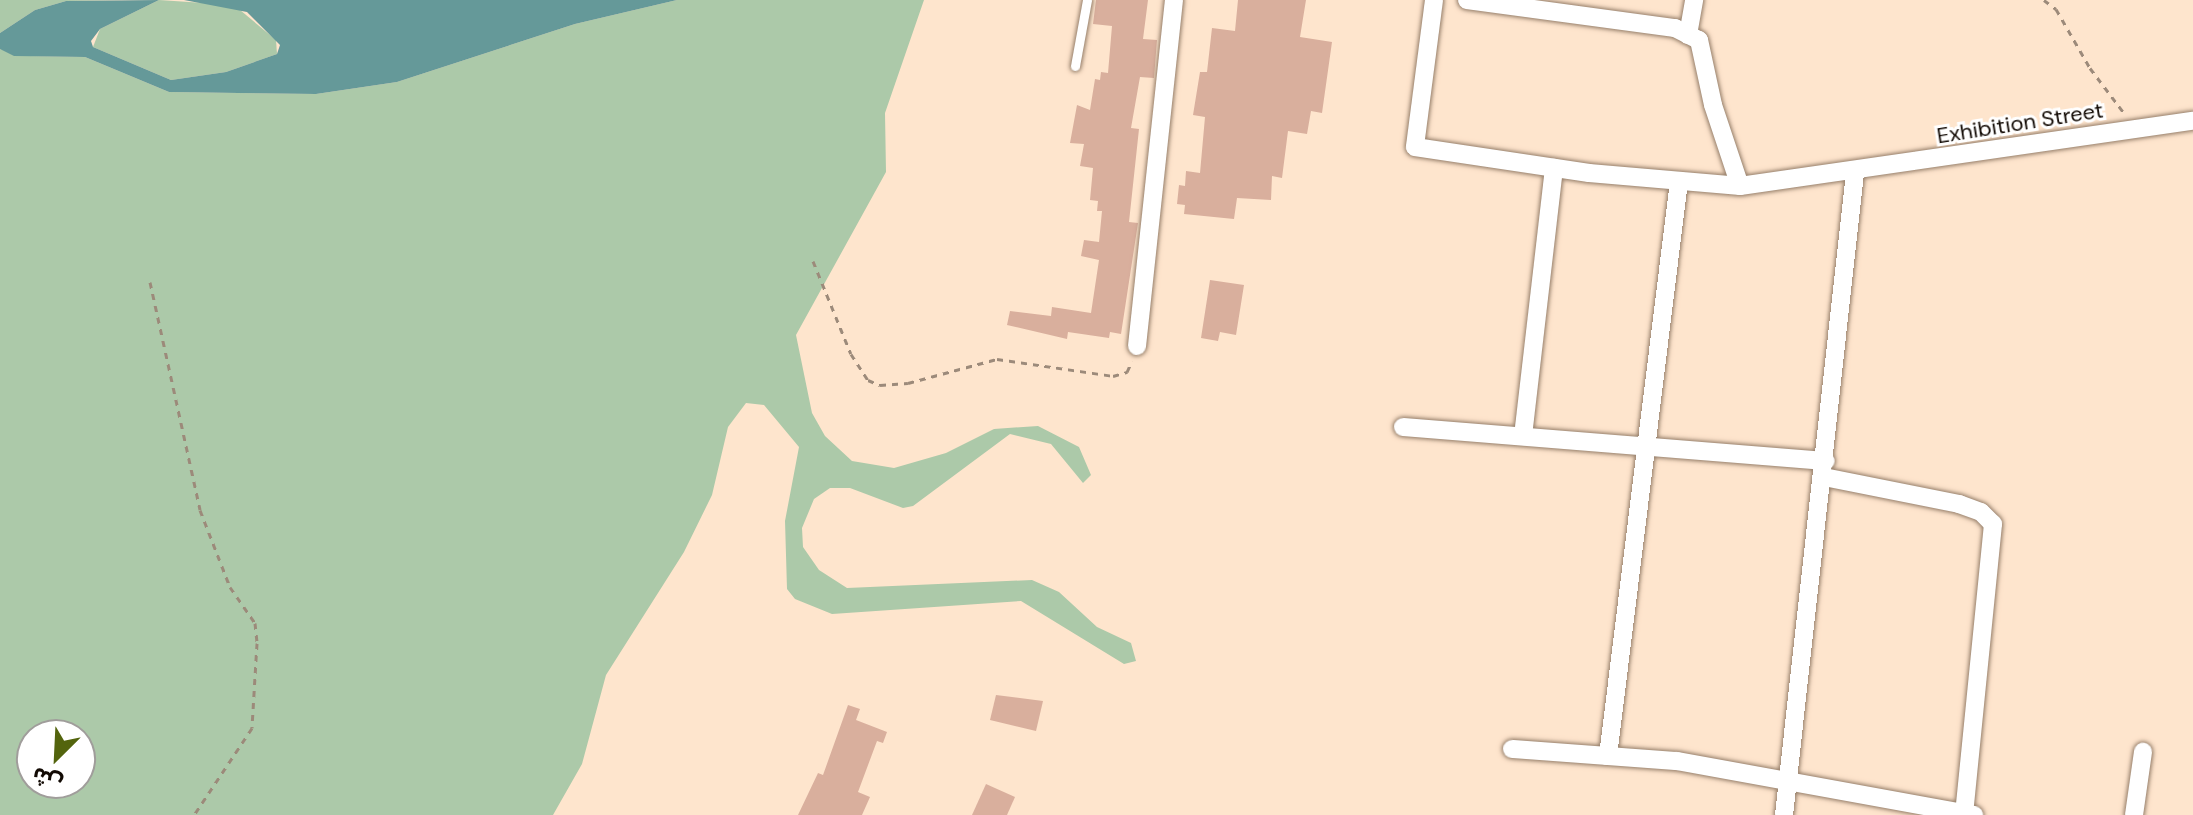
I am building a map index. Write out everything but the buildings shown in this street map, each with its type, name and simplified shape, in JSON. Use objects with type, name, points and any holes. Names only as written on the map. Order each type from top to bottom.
[{"type":"street","points":[[1137,346],[1174,0]]},
{"type":"street","name":"Exhibition Street","points":[[1434,0],[1415,147],[1554,168],[1740,186],[1855,173],[2193,121]]},
{"type":"street","points":[[1467,0],[1675,28],[1699,40],[1713,105],[1740,186]]},
{"type":"street","points":[[1688,35],[1694,0]]},
{"type":"street","points":[[1523,436],[1554,168]]},
{"type":"street","points":[[1784,815],[1825,469],[1855,173]]},
{"type":"street","points":[[1608,756],[1679,181]]},
{"type":"street","points":[[1403,427],[1646,445],[1825,469],[1959,504],[1981,512],[1993,524],[1967,815],[1788,785],[1677,761],[1512,749]]},
{"type":"street","points":[[2134,815],[2143,752]]},
{"type":"lane","points":[[1075,66],[1087,0]]},
{"type":"path","points":[[2044,0],[2056,9],[2090,68],[2135,129]]},
{"type":"path","points":[[813,261],[851,354],[868,380],[880,385],[908,383],[1005,359],[1120,376],[1137,346]]},
{"type":"path","points":[[150,282],[200,510],[230,587],[255,623],[257,643],[252,728],[194,815]]},
{"type":"green space","points":[[0,0],[123,0],[66,1],[35,10],[0,33]]},
{"type":"green space","points":[[159,0],[234,5],[276,40],[277,54],[226,72],[171,80],[93,47],[100,29]]},
{"type":"green space","points":[[677,0],[924,0],[885,113],[886,172],[796,335],[812,413],[825,436],[852,461],[894,468],[946,453],[994,429],[1038,426],[1079,447],[1091,475],[1083,483],[1051,444],[1010,434],[913,506],[903,508],[850,488],[830,488],[814,499],[802,528],[803,547],[819,570],[847,588],[1032,580],[1059,592],[1097,627],[1131,643],[1136,661],[1124,664],[1021,601],[832,614],[795,599],[787,589],[785,521],[799,447],[764,405],[746,403],[728,427],[712,495],[684,552],[606,675],[582,764],[553,815],[0,815],[0,49],[29,56],[85,57],[169,92],[316,94],[397,82],[575,24]]},
{"type":"water","points":[[159,0],[100,29],[91,41],[93,47],[171,80],[226,72],[277,54],[280,45],[247,12],[184,0],[677,0],[575,24],[397,82],[316,94],[169,92],[85,57],[14,56],[0,49],[0,33],[35,10],[66,1]]}]
